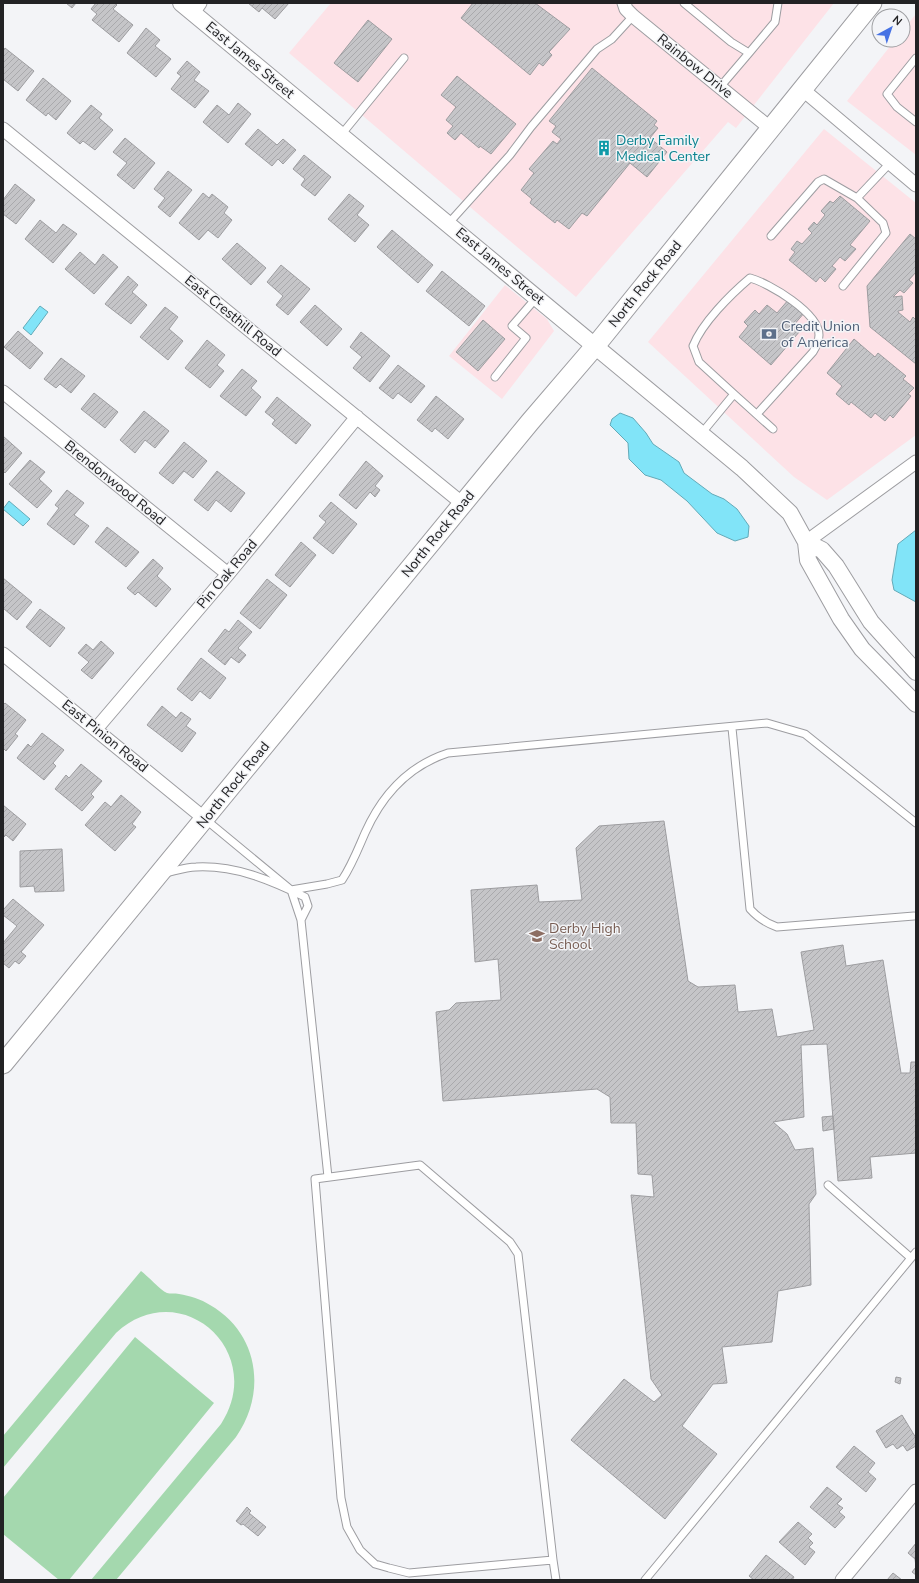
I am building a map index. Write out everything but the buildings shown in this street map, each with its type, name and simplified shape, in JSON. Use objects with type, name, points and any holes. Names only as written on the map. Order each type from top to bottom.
[{"type":"main road","name":"North Rock Road","points":[[3,1064],[463,504],[596,345],[872,3]]},
{"type":"street","name":"Rainbow Drive","points":[[624,3],[626,9],[633,16],[770,128]]},
{"type":"street","name":"East James Street","points":[[191,6],[341,135],[596,345],[776,498],[790,513],[806,542],[808,560],[841,619],[862,649],[916,704]]},
{"type":"street","points":[[802,89],[916,185]]},
{"type":"street","name":"East Cresthill Road","points":[[3,130],[463,504]]},
{"type":"street","name":"Brendonwood Road","points":[[3,392],[228,574]]},
{"type":"street","name":"Pin Oak Road","points":[[96,729],[228,574],[357,417]]},
{"type":"street","points":[[916,462],[806,542],[822,550],[836,566],[871,622],[916,672]]},
{"type":"street","name":"East Pinion Road","points":[[3,654],[205,819]]},
{"type":"street","points":[[842,1580],[916,1491]]},
{"type":"lane","points":[[684,3],[732,42],[749,53]]},
{"type":"lane","points":[[720,87],[774,22],[778,3]]},
{"type":"lane","points":[[448,224],[510,155],[531,126],[597,49],[612,39],[633,16]]},
{"type":"lane","points":[[341,135],[404,58]]},
{"type":"lane","points":[[916,58],[887,94],[897,107],[916,122]]},
{"type":"lane","points":[[857,198],[890,163]]},
{"type":"lane","points":[[771,236],[818,182],[824,179],[857,198],[883,223],[886,233],[843,286]]},
{"type":"lane","points":[[757,414],[813,352],[818,343],[819,334],[815,323],[790,299],[761,281],[750,278],[739,287],[698,334],[693,346],[699,362],[773,429]]},
{"type":"lane","points":[[494,377],[526,338],[512,326],[537,296]]},
{"type":"lane","points":[[701,434],[734,394]]},
{"type":"lane","points":[[291,890],[342,880],[379,804],[401,780],[419,765],[448,753],[732,728],[768,723],[805,734],[916,823]]},
{"type":"lane","points":[[732,728],[750,909],[757,917],[778,927],[914,916]]},
{"type":"lane","points":[[205,819],[291,890],[301,920],[328,1177]]},
{"type":"lane","points":[[160,874],[195,867],[232,869],[257,876],[304,897],[308,906],[301,920]]},
{"type":"lane","points":[[553,1560],[409,1573],[375,1564],[360,1550],[347,1527],[341,1498],[315,1179],[420,1165],[510,1242],[518,1254],[556,1580]]},
{"type":"lane","points":[[645,1580],[914,1255],[828,1185]]},
{"type":"shaded area","points":[[331,3],[834,3],[736,128],[728,122],[576,297],[289,53]]},
{"type":"shaded area","points":[[916,14],[916,155],[847,101],[889,48],[911,48],[911,20]]},
{"type":"shaded area","points":[[824,129],[916,203],[916,435],[827,500],[794,477],[648,342]]},
{"type":"shaded area","points":[[505,285],[547,319],[554,331],[502,399],[449,356]]},
{"type":"green space","points":[[141,1271],[167,1293],[191,1297],[210,1305],[226,1317],[239,1331],[248,1347],[253,1365],[254,1383],[252,1402],[246,1420],[236,1437],[116,1580],[91,1580],[221,1424],[233,1397],[233,1371],[225,1348],[210,1329],[190,1317],[166,1312],[141,1317],[116,1333],[3,1468],[3,1436]]},
{"type":"green space","points":[[135,1337],[214,1403],[69,1580],[59,1580],[3,1534],[3,1498]]},
{"type":"water","points":[[40,306],[48,312],[31,335],[23,328]]},
{"type":"water","points":[[620,413],[633,418],[653,444],[679,462],[684,473],[712,494],[724,499],[737,509],[749,526],[748,537],[735,541],[717,533],[687,501],[661,480],[645,475],[629,459],[628,443],[610,425],[612,419]]},
{"type":"water","points":[[9,501],[30,519],[23,526],[3,509]]},
{"type":"water","points":[[916,530],[916,602],[894,590],[892,580],[898,544]]},
{"type":"place","name":"Derby Family Medical Center","points":[[604,148]]},
{"type":"place","name":"Credit Union of America","points":[[769,334]]},
{"type":"place","name":"Derby High School","points":[[537,936]]}]
